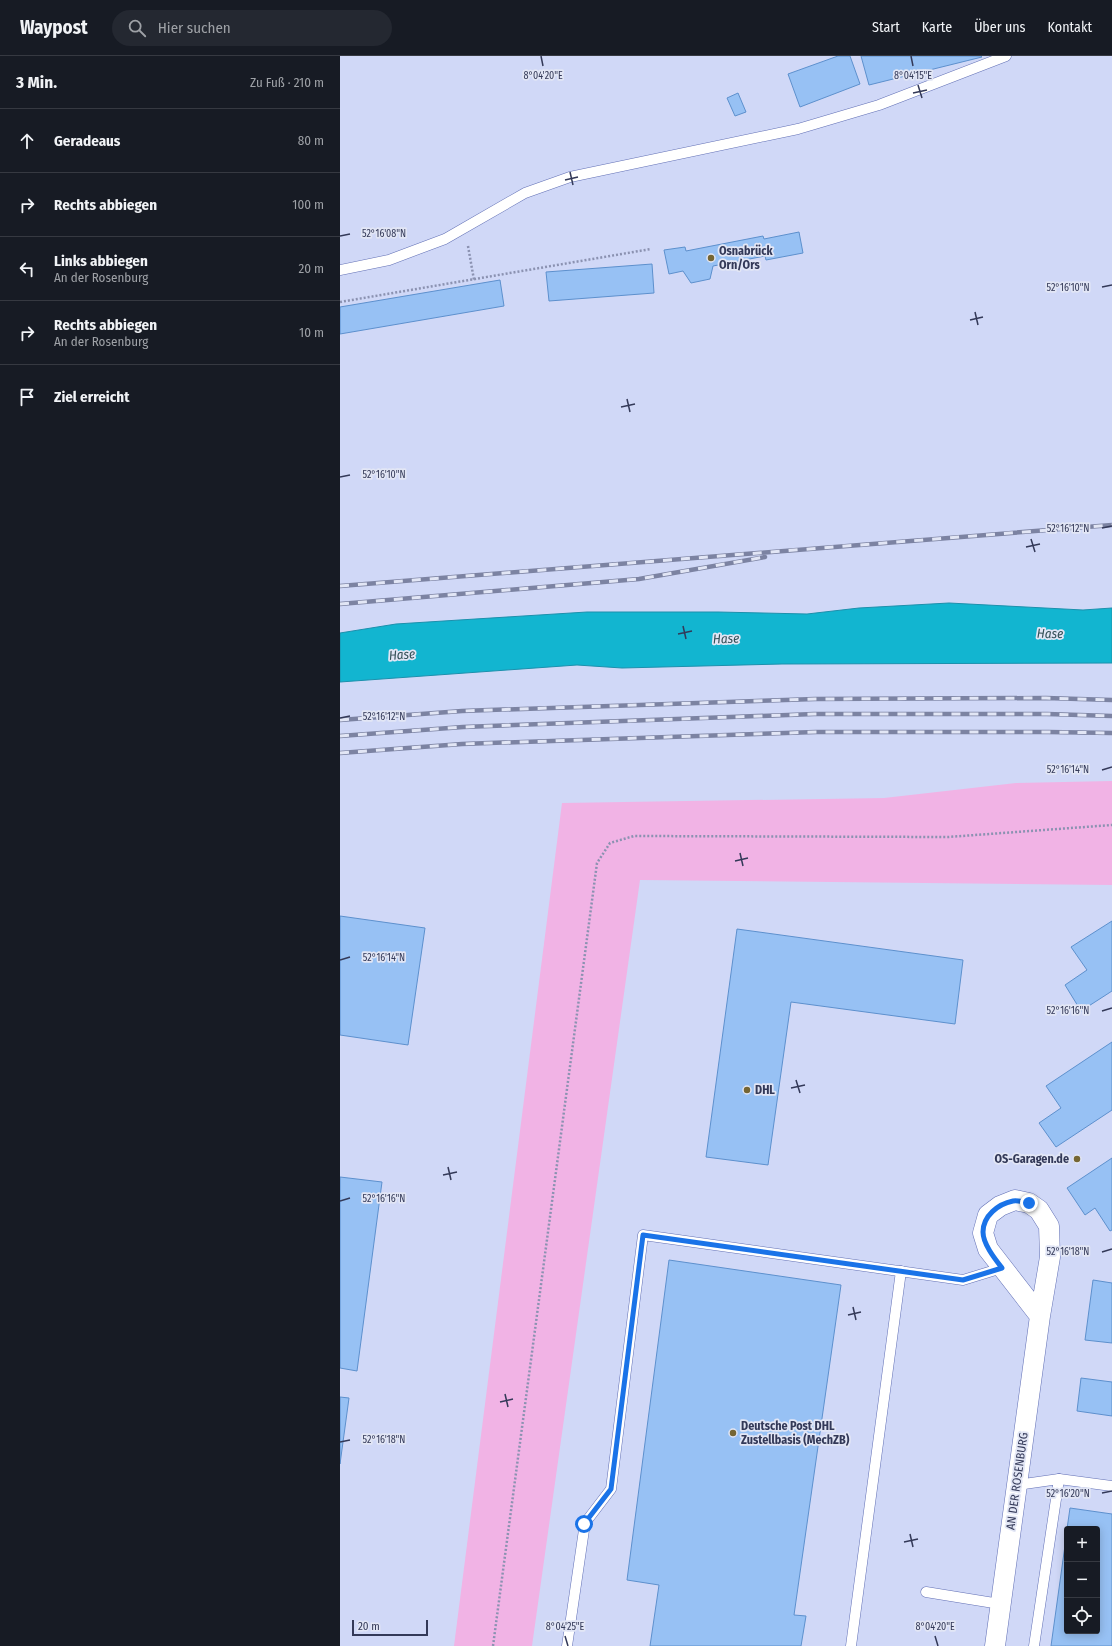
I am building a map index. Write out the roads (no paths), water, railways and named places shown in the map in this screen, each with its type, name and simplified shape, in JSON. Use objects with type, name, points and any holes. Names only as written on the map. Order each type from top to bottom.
[{"type":"street","name":"AN DER ROSENBURG","points":[[995,1646],[1040,1316],[1050,1257],[1049,1226],[1039,1210],[1029,1203],[1015,1200],[1000,1206],[988,1215],[983,1233],[988,1249],[1040,1316]]},
{"type":"lane","points":[[340,270],[389,260],[445,239],[525,193],[570,177],[798,129],[879,105],[1006,56]]},
{"type":"lane","points":[[567,1646],[584,1524],[611,1489],[643,1235],[963,1280],[1002,1268]]},
{"type":"lane","points":[[852,1646],[901,1272]]},
{"type":"lane","points":[[1017,1485],[1059,1479],[1112,1486]]},
{"type":"lane","points":[[1034,1646],[1059,1479]]},
{"type":"lane","points":[[926,1592],[1000,1604]]},
{"type":"water","name":"Hase","points":[[949,603],[1083,610],[1112,608],[1112,663],[782,664],[622,668],[577,665],[340,682],[340,633],[396,624],[587,612],[807,614],[859,608]]},
{"type":"railway","points":[[340,586],[1112,525]]},
{"type":"railway","points":[[340,604],[639,579],[765,557]]},
{"type":"railway","points":[[340,720],[462,711],[815,699],[1046,698],[1112,700]]},
{"type":"railway","points":[[340,736],[463,727],[814,714],[1047,714],[1112,716]]},
{"type":"railway","points":[[340,753],[462,744],[816,732],[1112,733]]},
{"type":"place","name":"Osnabrück Orn/Ors","points":[[711,258]]},
{"type":"place","name":"DHL","points":[[747,1090]]},
{"type":"place","name":"OS-Garagen.de","points":[[1077,1159]]},
{"type":"place","name":"Deutsche Post DHL Zustellbasis (MechZB)","points":[[733,1433]]}]
